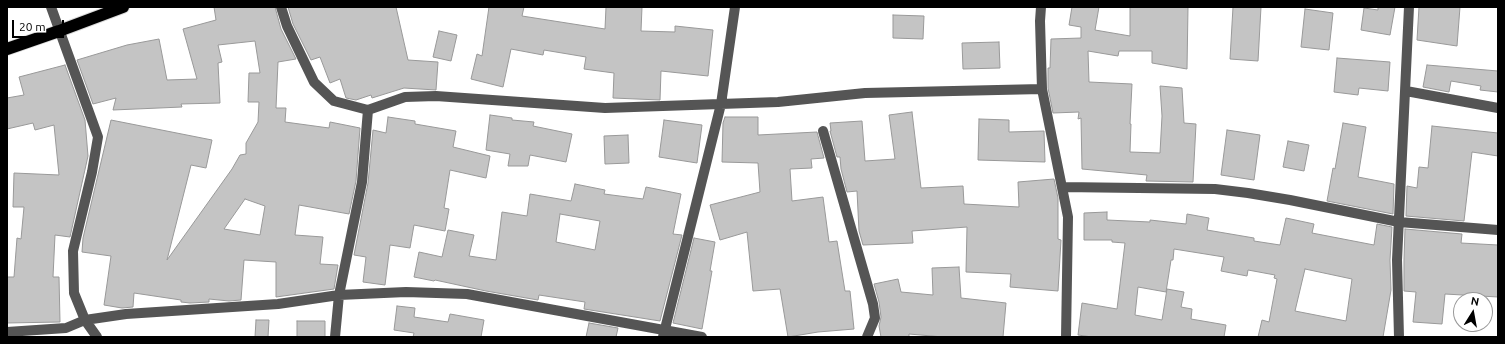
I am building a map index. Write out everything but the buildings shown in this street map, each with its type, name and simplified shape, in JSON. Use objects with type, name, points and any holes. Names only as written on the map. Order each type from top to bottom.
[{"type":"highway","points":[[7,49],[123,7]]},
{"type":"street","points":[[51,7],[98,137],[92,172],[72,251],[74,293],[85,320],[97,337]]},
{"type":"street","points":[[280,7],[287,26],[314,82],[334,101],[368,110],[405,97],[436,96],[605,108],[778,102],[865,93],[1042,89]]},
{"type":"street","points":[[664,334],[721,104],[735,7]]},
{"type":"street","points":[[1041,7],[1042,89],[1068,217],[1066,337]]},
{"type":"street","points":[[1399,337],[1397,260],[1410,7]]},
{"type":"street","points":[[1406,91],[1498,108]]},
{"type":"street","points":[[335,337],[339,295],[362,182],[368,110]]},
{"type":"street","points":[[823,131],[873,304],[875,318],[867,337]]},
{"type":"street","points":[[1062,187],[1215,189],[1290,200],[1399,222],[1498,230]]},
{"type":"street","points":[[7,332],[66,333],[85,320],[126,314],[278,304],[339,295],[406,292],[467,294],[664,334],[702,337]]}]
